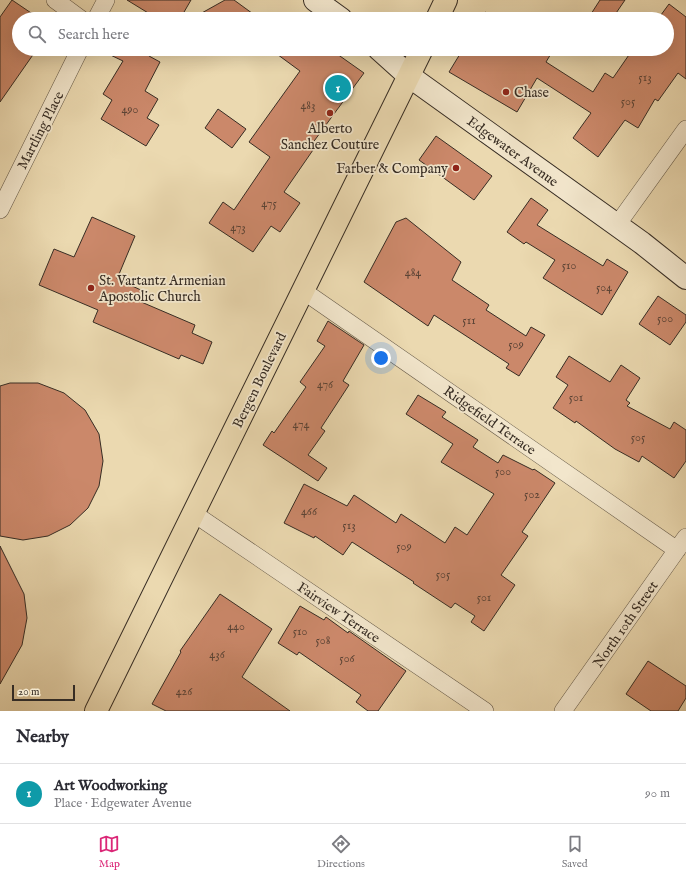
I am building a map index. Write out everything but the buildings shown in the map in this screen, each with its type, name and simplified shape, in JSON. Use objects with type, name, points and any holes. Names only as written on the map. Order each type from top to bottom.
[{"type":"main road","points":[[440,12],[446,0]]},
{"type":"main road","name":"Bergen Boulevard","points":[[96,711],[302,290],[419,56]]},
{"type":"street","points":[[55,0],[71,12]]},
{"type":"street","points":[[100,12],[106,0]]},
{"type":"street","points":[[315,0],[331,12]]},
{"type":"street","name":"Martling Place","points":[[0,210],[77,56]]},
{"type":"street","name":"Edgewater Avenue","points":[[387,56],[409,76],[617,225],[686,278]]},
{"type":"street","points":[[617,225],[686,129]]},
{"type":"street","name":"Ridgefield Terrace","points":[[302,290],[682,544]]},
{"type":"street","name":"Fairview Terrace","points":[[193,513],[485,711]]},
{"type":"street","name":"North 10th Street","points":[[563,711],[682,544]]},
{"type":"place","name":"Art Woodworking","points":[[338,88]]},
{"type":"place","name":"Chase","points":[[506,92]]},
{"type":"place","name":"Alberto Sanchez Couture","points":[[330,113]]},
{"type":"place","name":"Farber & Company","points":[[456,168]]},
{"type":"place","name":"St. Vartantz Armenian Apostolic Church","points":[[91,288]]}]
